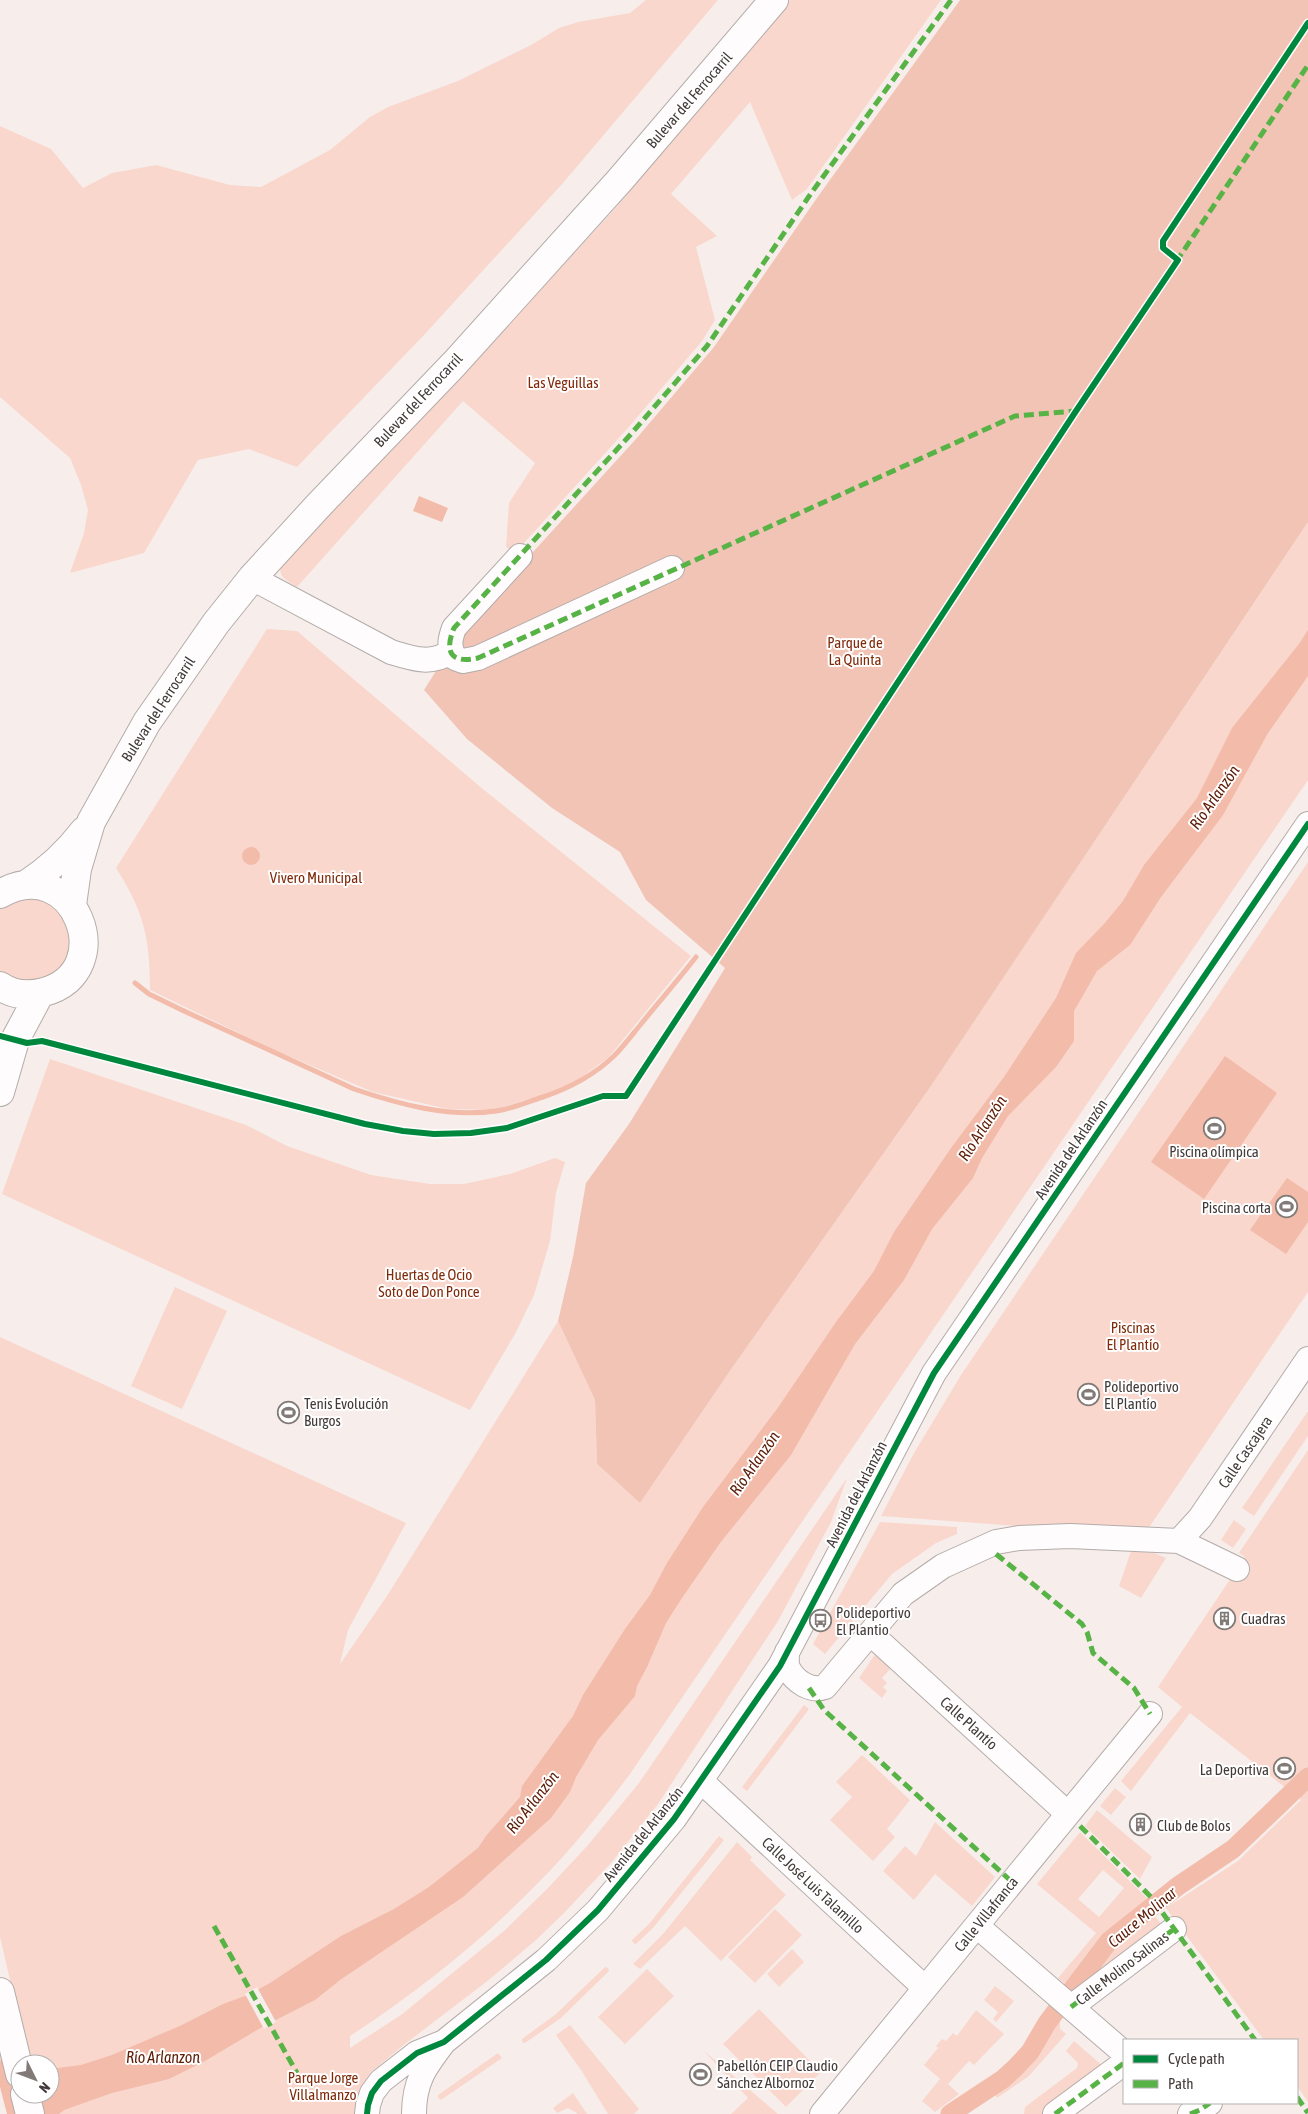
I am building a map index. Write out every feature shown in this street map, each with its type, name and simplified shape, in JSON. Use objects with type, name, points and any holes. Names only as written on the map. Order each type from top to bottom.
[{"type":"main road","name":"Bulevar del Ferrocarril","points":[[0,894],[9,889],[27,884],[48,870],[65,854],[91,822],[147,722],[216,623],[252,578],[455,363],[620,180],[774,0]]},
{"type":"main road","name":"Bulevar del Ferrocarril","points":[[72,905],[77,869],[91,822]]},
{"type":"main road","points":[[0,986],[22,994],[40,994],[50,991],[66,980],[76,968],[82,954],[84,936],[82,926],[72,905],[55,892],[27,884]]},
{"type":"main road","points":[[0,1092],[16,1040],[40,994]]},
{"type":"main road","points":[[0,1992],[15,2054]]},
{"type":"street","points":[[520,556],[454,628],[450,639],[451,652],[455,658],[463,661],[478,658],[672,568]]},
{"type":"street","points":[[252,578],[392,652],[416,660],[440,659],[451,652]]},
{"type":"street","name":"Avenida del Arlanzón","points":[[368,2114],[368,2105],[372,2093],[380,2081],[417,2053],[444,2042],[546,1960],[598,1910],[658,1840],[701,1781],[768,1684],[787,1652],[934,1374],[1308,824]]},
{"type":"street","name":"Calle Cascajera","points":[[1180,1541],[1200,1518],[1308,1360]]},
{"type":"street","points":[[787,1652],[788,1668],[795,1678],[810,1688],[818,1690],[825,1687],[903,1594],[926,1576],[956,1559],[996,1542],[1019,1538],[1070,1536],[1180,1541],[1237,1569]]},
{"type":"street","name":"Calle Plantío","points":[[870,1633],[1068,1814]]},
{"type":"street","points":[[768,1684],[784,1676],[795,1678]]},
{"type":"street","name":"Calle Villafranca","points":[[822,2114],[1150,1714]]},
{"type":"street","name":"Calle José Luis Talamillo","points":[[701,1781],[925,1988]]},
{"type":"street","name":"Calle Molino Salinas","points":[[977,1926],[1123,2052]]},
{"type":"street","name":"Calle Molino Salinas","points":[[1066,2002],[1174,1929]]},
{"type":"street","name":"Avenida del Arlanzón","points":[[414,2114],[415,2092],[418,2081],[444,2042]]},
{"type":"street","points":[[1054,2114],[1123,2064]]},
{"type":"street","points":[[1190,2114],[1209,2104]]},
{"type":"green space","points":[[646,0],[718,0],[563,183],[424,335],[297,467],[249,449],[198,460],[144,553],[70,573],[84,533],[88,510],[81,485],[70,458],[0,397],[0,126],[51,149],[83,188],[112,173],[156,165],[230,185],[261,187],[330,150],[370,117],[388,107],[458,81],[531,45],[559,28],[578,22],[630,13]]},
{"type":"green space","name":"Las Veguillas","points":[[790,0],[941,0],[807,189],[792,200],[750,102],[671,194],[717,236],[696,247],[715,320],[702,341],[627,429],[515,553],[506,547],[509,503],[535,463],[463,401],[297,587],[285,579],[280,569],[284,559],[458,379],[614,210]]},
{"type":"green space","name":"Parque de La Quinta","points":[[960,0],[1308,0],[1308,522],[931,1086],[732,1368],[640,1503],[597,1464],[595,1400],[558,1321],[573,1257],[586,1183],[629,1124],[725,968],[646,900],[620,852],[552,808],[467,739],[424,690],[461,631],[636,439],[714,347],[819,195]]},
{"type":"green space","name":"Parque Jorge Villalmanzo","points":[[1308,522],[1308,780],[630,1774],[575,1843],[518,1903],[449,1964],[400,2002],[350,2036],[350,2048],[401,2015],[504,1931],[588,1845],[639,1783],[847,1478],[831,1522],[778,1621],[658,1804],[612,1862],[536,1940],[490,1979],[371,2072],[359,2090],[354,2114],[0,2114],[0,2049],[24,2040],[0,1937],[0,1337],[406,1523],[348,1630],[340,1664],[387,1596],[558,1321],[595,1400],[597,1464],[640,1503],[732,1368],[931,1086]]},
{"type":"green space","name":"Vivero Municipal","points":[[267,629],[297,631],[484,790],[691,956],[609,1057],[570,1086],[494,1110],[448,1109],[373,1092],[272,1049],[150,990],[149,955],[144,926],[133,898],[116,868]]},
{"type":"green space","name":"Piscinas El Plantío","points":[[1308,862],[1308,1292],[1144,1535],[881,1516],[914,1453],[961,1375]]},
{"type":"green space","points":[[24,897],[46,902],[59,909],[66,922],[73,943],[60,973],[29,985],[0,973],[0,909],[4,905]]},
{"type":"green space","name":"Huertas de Ocio Soto de Don Ponce","points":[[50,1059],[246,1125],[287,1146],[371,1175],[430,1184],[464,1184],[510,1174],[555,1158],[565,1162],[556,1193],[550,1241],[534,1295],[515,1334],[470,1410],[2,1194]]},
{"type":"green space","points":[[175,1287],[227,1311],[182,1409],[131,1386]]},
{"type":"green space","points":[[1308,1411],[1308,1436],[1254,1516],[1242,1508]]},
{"type":"green space","name":"La Deportiva","points":[[1308,1450],[1308,2102],[1298,2087],[1298,2039],[1263,2039],[1166,1908],[1238,1861],[1301,1800],[1190,1713],[1131,1791],[1121,1781],[1182,1707],[1158,1687],[1245,1557],[1239,1553]]},
{"type":"green space","points":[[1234,1520],[1246,1529],[1233,1548],[1221,1540]]},
{"type":"green space","points":[[880,1522],[957,1527],[957,1534],[936,1543],[892,1574],[825,1654],[813,1644]]},
{"type":"green space","points":[[1131,1551],[1154,1553],[1166,1558],[1141,1598],[1119,1586]]},
{"type":"green space","points":[[878,1650],[894,1665],[882,1678],[887,1683],[883,1687],[887,1691],[882,1698],[859,1678]]},
{"type":"green space","points":[[804,1705],[809,1709],[747,1791],[742,1787]]},
{"type":"green space","points":[[862,1755],[910,1800],[887,1829],[895,1837],[873,1861],[830,1820],[852,1797],[836,1782]]},
{"type":"green space","points":[[1115,1788],[1126,1797],[1111,1815],[1100,1806]]},
{"type":"green space","points":[[1097,1810],[1152,1857],[1140,1879],[1085,1826]]},
{"type":"green space","points":[[935,1822],[995,1877],[972,1906],[935,1874],[914,1900],[883,1871],[905,1846],[916,1856]]},
{"type":"green space","points":[[1080,1832],[1148,1899],[1105,1941],[1067,1986],[1058,1978],[1096,1933],[1037,1884]],"holes":[[[1103,1870],[1124,1888],[1099,1917],[1078,1899]]]},
{"type":"green space","points":[[719,1836],[724,1840],[653,1928],[636,1944],[633,1943],[632,1940],[649,1924]]},
{"type":"green space","points":[[737,1842],[752,1857],[750,1860],[786,1895],[721,1961],[685,1926],[640,1969],[633,1964],[663,1934]]},
{"type":"green space","points":[[775,1909],[802,1935],[755,1983],[728,1957]]},
{"type":"green space","points":[[1154,1915],[1165,1929],[1073,1992],[1106,1953]]},
{"type":"green space","points":[[792,1949],[804,1962],[779,1987],[767,1974]]},
{"type":"green space","points":[[605,1967],[609,1971],[561,2018],[525,2043],[522,2042],[522,2039],[556,2014]]},
{"type":"green space","points":[[647,1969],[674,1996],[625,2044],[598,2017]]},
{"type":"green space","points":[[995,1986],[1014,2001],[996,2022],[993,2019],[998,2012],[984,2000]]},
{"type":"green space","points":[[759,2009],[821,2072],[786,2107],[723,2044]]},
{"type":"green space","points":[[976,2010],[1004,2034],[974,2065],[969,2061],[948,2084],[959,2094],[935,2112],[922,2101],[940,2079],[924,2065],[938,2048],[936,2046],[942,2039],[946,2041],[953,2033],[957,2036]]},
{"type":"green space","points":[[1060,2015],[1060,2029],[1066,2034],[1029,2076],[997,2098],[993,2092],[1013,2079],[1027,2065]]},
{"type":"green space","points":[[570,2025],[639,2109],[634,2114],[608,2114],[581,2070],[556,2035]]},
{"type":"green space","points":[[1074,2041],[1104,2067],[1044,2114],[1024,2114],[1025,2107],[1077,2068],[1078,2063],[1066,2051]]},
{"type":"green space","points":[[703,2050],[778,2114],[731,2114],[748,2098]]},
{"type":"green space","points":[[498,2053],[502,2058],[441,2100],[438,2098],[438,2095]]},
{"type":"green space","points":[[573,2093],[587,2114],[578,2114],[568,2108],[557,2113],[553,2108]]},
{"type":"water","points":[[419,496],[448,508],[442,522],[413,511]]},
{"type":"water","name":"Río Arlanzon","points":[[1308,630],[1308,676],[1268,733],[1223,815],[1161,897],[1130,945],[1097,971],[1074,1011],[1074,1041],[1056,1067],[1008,1116],[982,1158],[973,1178],[932,1229],[904,1280],[855,1344],[791,1455],[720,1543],[682,1598],[666,1623],[637,1686],[635,1696],[598,1740],[576,1777],[570,1792],[551,1818],[463,1897],[340,1980],[315,2000],[262,2027],[205,2061],[169,2079],[112,2093],[64,2110],[59,2114],[0,2114],[0,2061],[3,2058],[10,2059],[10,2104],[60,2104],[60,2068],[81,2065],[112,2055],[182,2025],[223,2004],[248,1995],[270,1983],[341,1936],[394,1909],[429,1887],[478,1848],[520,1797],[522,1786],[573,1716],[583,1695],[625,1629],[650,1595],[667,1563],[703,1507],[777,1409],[836,1322],[874,1271],[894,1232],[951,1148],[1004,1077],[1056,998],[1076,953],[1123,901],[1144,865],[1197,798],[1232,728]]},
{"type":"water","points":[[247,847],[255,847],[260,852],[258,863],[247,865],[242,860],[242,852]]},
{"type":"water","name":"Piscina olímpica","points":[[1225,1056],[1277,1093],[1204,1199],[1151,1162]]},
{"type":"water","name":"Piscina corta","points":[[1287,1178],[1308,1192],[1308,1222],[1286,1254],[1250,1230]]},
{"type":"pier","points":[[257,1987],[276,2022],[264,2029],[245,1994]]},
{"type":"pier","points":[[0,2087],[7,2114],[0,2114]]},
{"type":"waterway","points":[[135,983],[149,994],[184,1011],[354,1089],[388,1100],[424,1108],[460,1113],[478,1113],[507,1109],[553,1093],[581,1081],[598,1070],[621,1048],[696,957]]},
{"type":"waterway","name":"Cauce Molinar","points":[[950,2114],[1003,2079],[1030,2052],[1047,2023],[1109,1941],[1178,1886],[1233,1849],[1308,1777]]},
{"type":"marked path","points":[[951,0],[812,192],[707,346],[631,434],[454,628],[451,636],[450,650],[452,654],[461,659],[478,658],[1015,416],[1076,411]]},
{"type":"marked path","points":[[1176,262],[1308,65]]},
{"type":"marked path","points":[[996,1554],[1082,1624],[1087,1632],[1093,1653],[1134,1688],[1150,1714]]},
{"type":"marked path","points":[[809,1688],[824,1710],[1012,1882]]},
{"type":"marked path","points":[[1080,1826],[1151,1897],[1254,2039]]},
{"type":"marked path","points":[[214,1926],[297,2073]]},
{"type":"marked path","points":[[1071,2007],[1174,1929]]},
{"type":"marked path","points":[[1055,2114],[1123,2064]]},
{"type":"marked path","points":[[1298,2098],[1308,2113]]},
{"type":"marked path","points":[[1190,2114],[1209,2104]]},
{"type":"cycle path","points":[[0,1036],[27,1043],[42,1041],[365,1124],[434,1134],[471,1133],[507,1128],[603,1096],[626,1096],[1076,411],[1178,260],[1163,248],[1163,241],[1308,23]]},
{"type":"cycle path","points":[[367,2114],[372,2093],[381,2081],[417,2053],[444,2042],[546,1960],[598,1910],[674,1819],[780,1666],[934,1373],[1308,824]]},
{"type":"place","name":"Piscina olímpica","points":[[1214,1128]]},
{"type":"place","name":"Piscina corta","points":[[1287,1207]]},
{"type":"place","name":"Polideportivo El Plantío","points":[[1088,1395]]},
{"type":"place","name":"Tenis Evolución Burgos","points":[[288,1412]]},
{"type":"place","name":"Cuadras","points":[[1225,1618]]},
{"type":"place","name":"Polideportivo El Plantio","points":[[820,1621]]},
{"type":"place","name":"La Deportiva","points":[[1285,1769]]},
{"type":"place","name":"Club de Bolos","points":[[1141,1825]]},
{"type":"place","name":"Pabellón CEIP Claudio Sánchez Albornoz","points":[[701,2074]]},
{"type":"water label","name":"Río Arlanzón","points":[[1214,797]]},
{"type":"water label","name":"Río Arlanzón","points":[[982,1128]]},
{"type":"water label","name":"Río Arlanzón","points":[[754,1463]]},
{"type":"water label","name":"Río Arlanzón","points":[[532,1802]]}]
